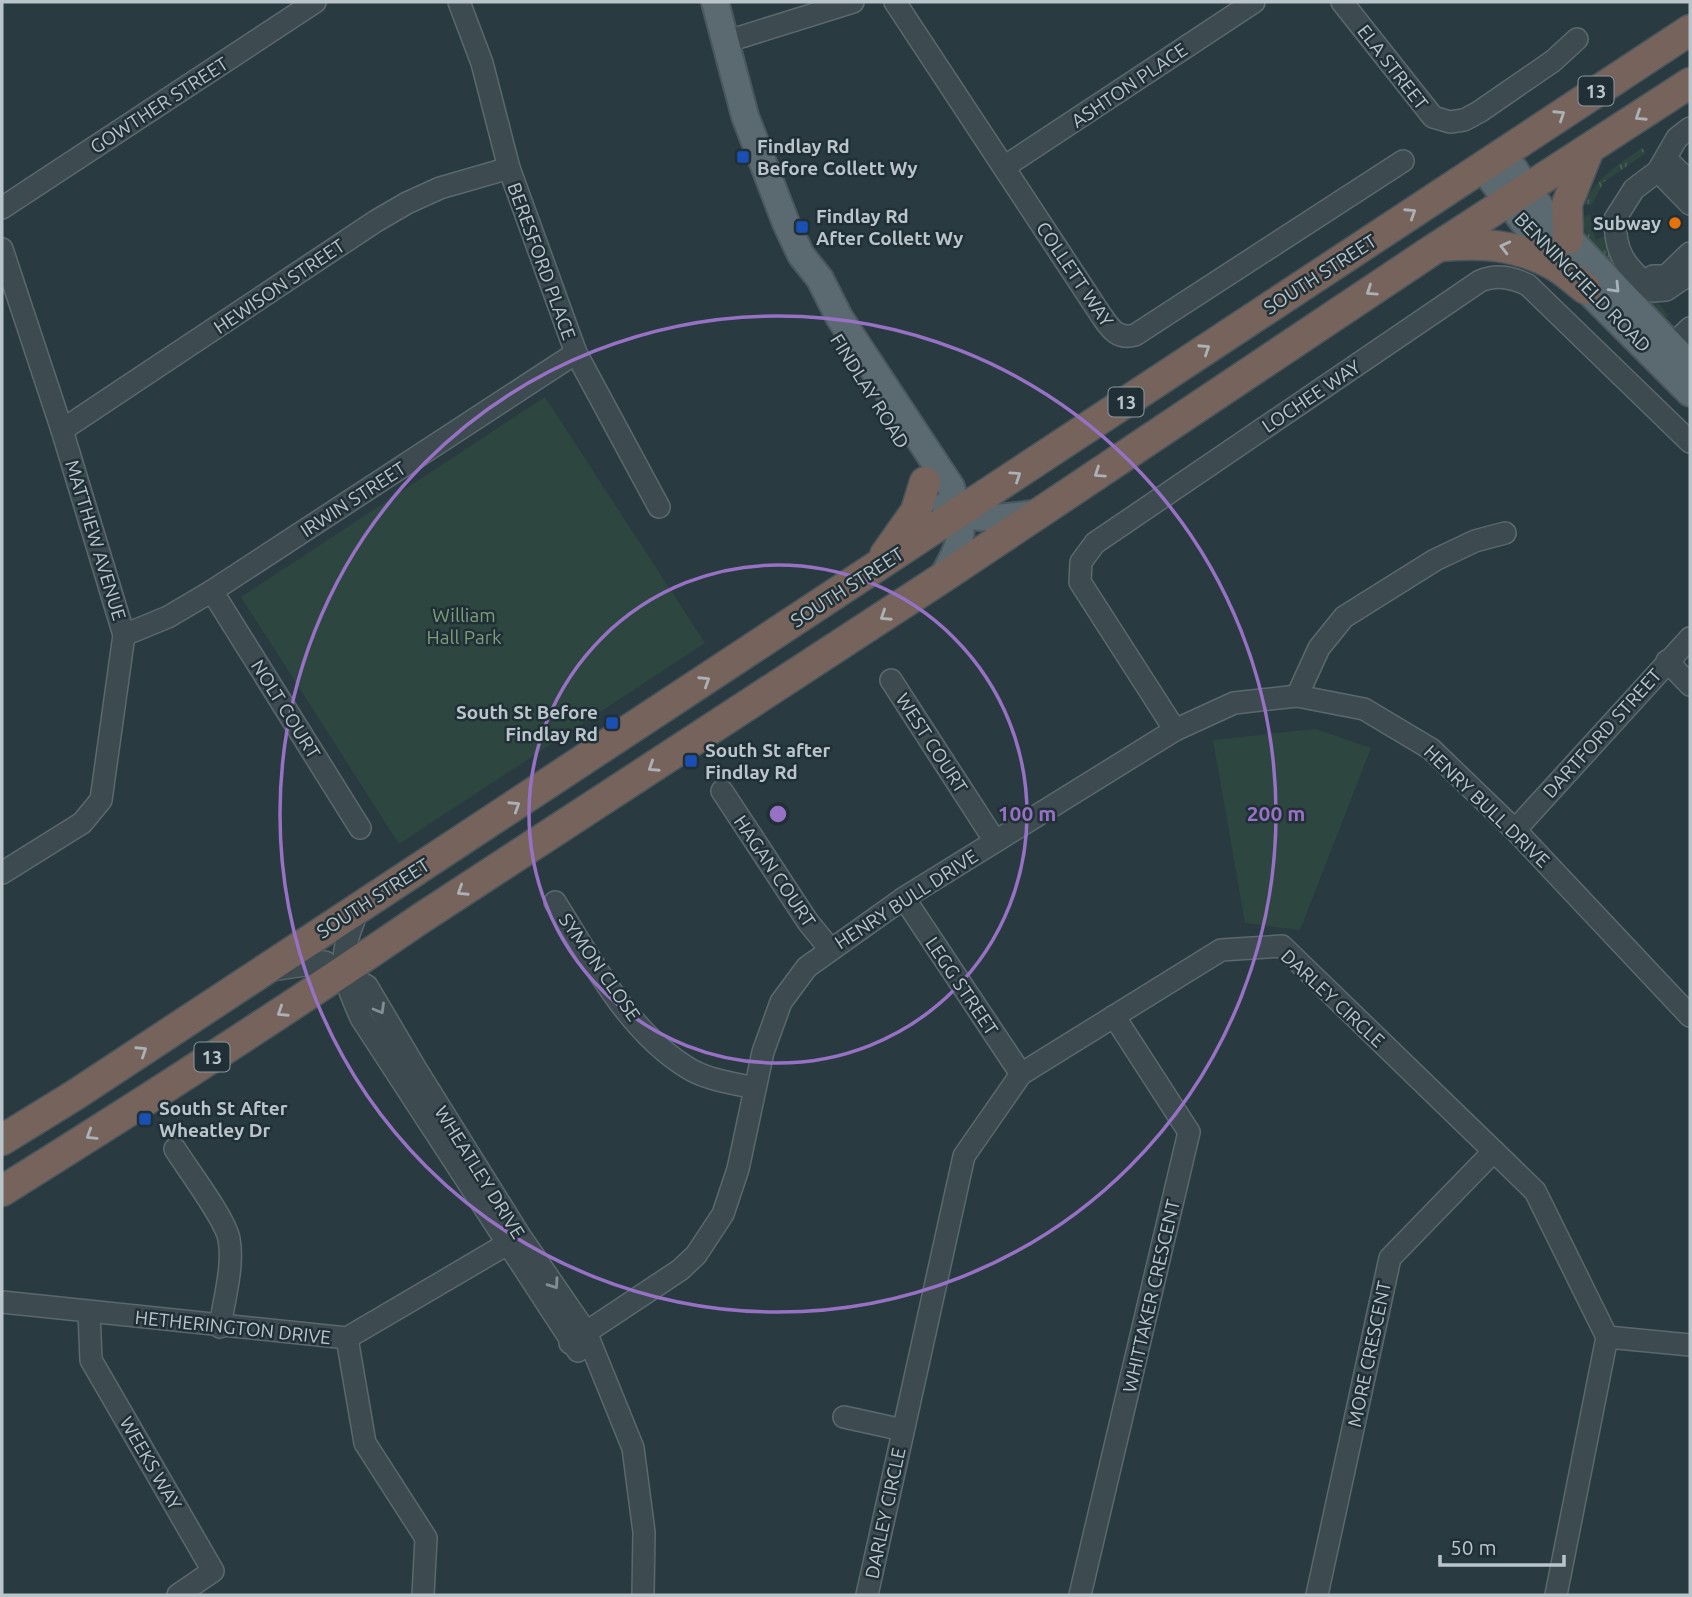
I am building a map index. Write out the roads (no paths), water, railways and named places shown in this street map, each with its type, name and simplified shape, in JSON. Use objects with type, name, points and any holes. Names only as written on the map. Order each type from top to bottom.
[{"type":"highway","name":"SOUTH STREET","points":[[2,1140],[75,1095],[960,514],[1690,30]]},
{"type":"highway","name":"13","points":[[2,1191],[343,972],[942,579],[1440,246],[1690,83]]},
{"type":"highway","points":[[1568,239],[1567,205],[1589,149]]},
{"type":"highway","points":[[1440,246],[1486,243],[1523,252],[1552,263],[1586,289]]},
{"type":"highway","points":[[874,569],[916,511],[925,482]]},
{"type":"main road","name":"FINDLAY ROAD","points":[[715,2],[752,138],[801,255],[810,289],[828,325],[937,501],[960,514],[976,518],[997,519],[1039,513]]},
{"type":"main road","name":"BENNINGFIELD ROAD","points":[[1492,160],[1518,195],[1538,240],[1586,289],[1677,350]]},
{"type":"main road","name":"BENNINGFIELD ROAD","points":[[1518,195],[1543,211],[1677,350],[1690,393]]},
{"type":"main road","name":"FINDLAY ROAD","points":[[801,255],[820,279],[839,317],[951,487],[960,514],[962,533],[958,550],[942,579]]},
{"type":"street","name":"GOWTHER STREET","points":[[2,208],[316,2]]},
{"type":"street","name":"BERESFORD PLACE","points":[[459,2],[482,63],[509,168],[576,353],[659,507]]},
{"type":"street","points":[[725,42],[853,2]]},
{"type":"street","name":"COLLETT WAY","points":[[895,2],[1116,334],[1128,337],[1150,325],[1403,161]]},
{"type":"street","name":"ASHTON PLACE","points":[[1004,167],[1254,2]]},
{"type":"street","name":"ELA STREET","points":[[1342,2],[1433,117],[1450,122],[1464,120],[1499,99],[1553,61],[1577,39]]},
{"type":"street","points":[[1690,128],[1677,138],[1662,165],[1634,189],[1615,219],[1619,253],[1653,291],[1666,290],[1690,274]]},
{"type":"street","points":[[1662,165],[1690,182]]},
{"type":"street","points":[[1662,165],[1690,204]]},
{"type":"street","name":"HEWISON STREET","points":[[62,429],[376,221],[440,188],[509,168]]},
{"type":"street","points":[[1616,234],[1654,276],[1666,276],[1690,253]]},
{"type":"street","name":"MATTHEW AVENUE","points":[[2,249],[62,429],[124,635],[101,800],[82,823],[2,873]]},
{"type":"street","name":"LOCHEE WAY","points":[[1175,730],[1080,582],[1081,562],[1095,544],[1480,281],[1500,277],[1512,278],[1528,285],[1690,442]]},
{"type":"street","name":"IRWIN STREET","points":[[124,635],[168,617],[212,591],[576,353]]},
{"type":"street","points":[[1297,696],[1319,648],[1343,617],[1435,560],[1475,541],[1504,534]]},
{"type":"street","name":"NOLT COURT","points":[[212,591],[360,828]]},
{"type":"street","name":"DARTFORD STREET","points":[[1515,830],[1690,638]]},
{"type":"street","points":[[1667,661],[1690,685]]},
{"type":"street","name":"WEST COURT","points":[[891,680],[995,841]]},
{"type":"street","name":"HENRY BULL DRIVE","points":[[578,1337],[667,1279],[696,1255],[723,1213],[738,1169],[763,1052],[781,1002],[807,967],[904,898],[995,841],[1175,730],[1234,703],[1297,696],[1364,709],[1431,749],[1515,830],[1690,1016]]},
{"type":"street","name":"HAGAN COURT","points":[[722,791],[808,922],[830,949]]},
{"type":"street","name":"LEGG STREET","points":[[904,898],[1021,1074]]},
{"type":"street","name":"SYMON CLOSE","points":[[555,902],[624,1009],[655,1043],[689,1069],[718,1080],[754,1088]]},
{"type":"street","points":[[343,972],[345,943],[359,908]]},
{"type":"street","name":"DARLEY CIRCLE","points":[[867,1595],[964,1156],[1021,1074],[1221,950],[1282,946],[1535,1191],[1607,1337]]},
{"type":"street","name":"WHEATLEY DRIVE","points":[[259,972],[325,962],[367,986],[514,1240],[605,1382],[633,1448],[644,1532],[643,1595]]},
{"type":"street","name":"WHITTAKER CRESCENT","points":[[1080,1595],[1189,1132],[1114,1016]]},
{"type":"street","points":[[175,1149],[222,1222],[228,1236],[230,1254],[220,1326]]},
{"type":"street","name":"MORE CRESCENT","points":[[1317,1595],[1390,1258],[1494,1151]]},
{"type":"street","name":"HETHERINGTON DRIVE","points":[[2,1302],[347,1338],[514,1240]]},
{"type":"street","name":"WEEKS WAY","points":[[89,1312],[91,1360],[213,1570],[178,1595]]},
{"type":"street","points":[[1556,1595],[1607,1337],[1690,1345]]},
{"type":"street","points":[[347,1338],[365,1443],[426,1538],[423,1595]]},
{"type":"street","name":"DARLEY CIRCLE","points":[[844,1417],[904,1430]]},
{"type":"place","name":"Findlay Rd Before Collett Wy","points":[[743,157]]},
{"type":"place","name":"Subway","points":[[1675,223]]},
{"type":"place","name":"Findlay Rd After Collett Wy","points":[[802,227]]},
{"type":"place","name":"South St Before Findlay Rd","points":[[612,723]]},
{"type":"place","name":"South St after Findlay Rd","points":[[691,761]]},
{"type":"place","name":"South St After Wheatley Dr","points":[[145,1119]]},
{"type":"park label","name":"William Hall Park","points":[[464,626]]}]
